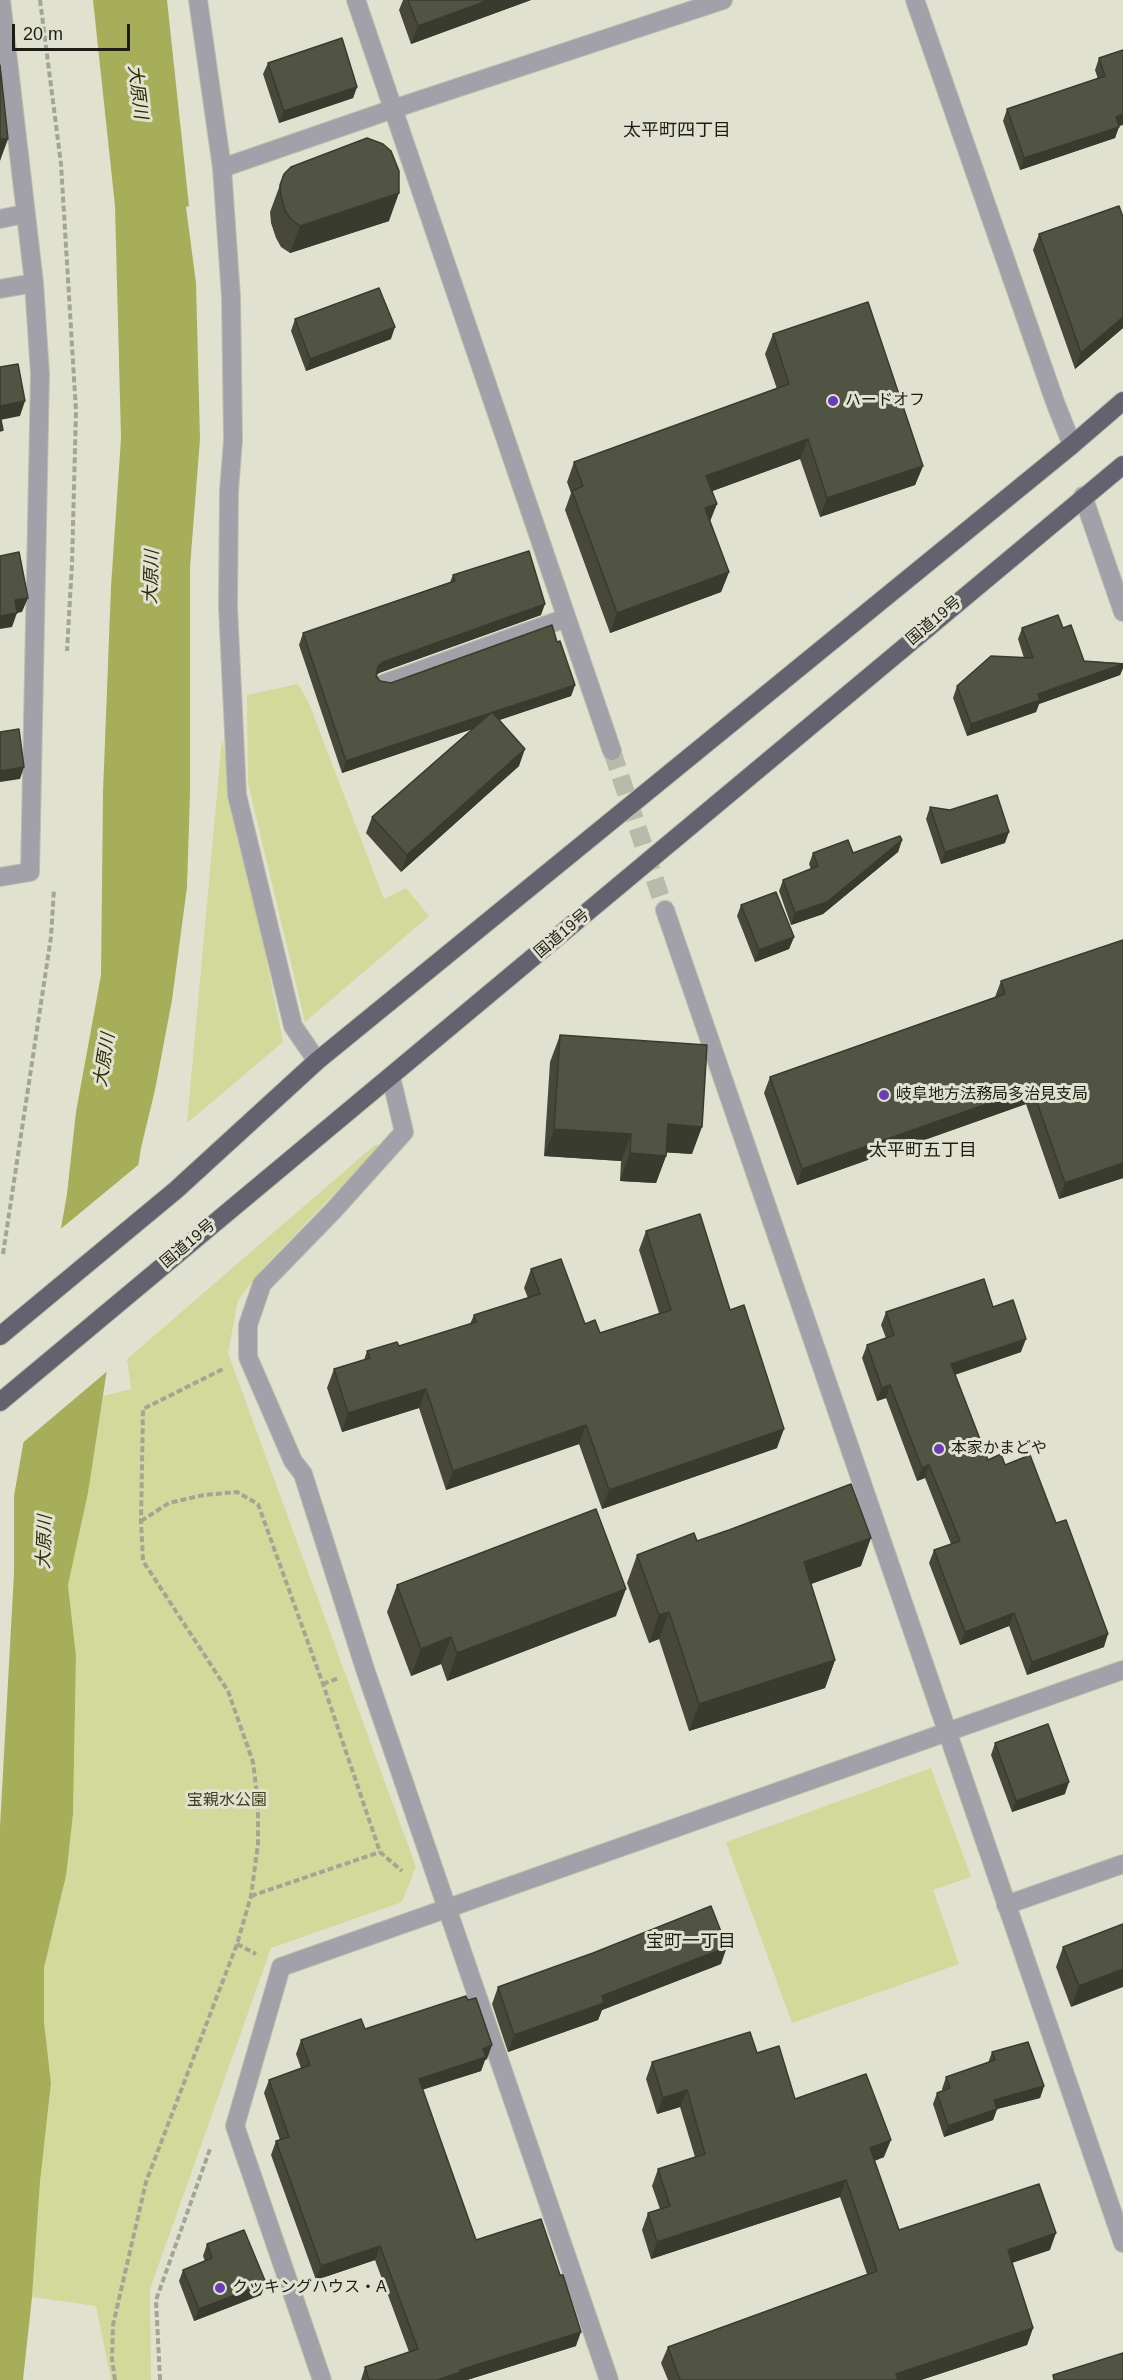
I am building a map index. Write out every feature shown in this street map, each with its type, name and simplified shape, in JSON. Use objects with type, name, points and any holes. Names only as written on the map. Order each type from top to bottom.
[{"type":"highway","points":[[0,1336],[176,1190],[318,1061],[1123,401]]},
{"type":"highway","name":"国道19号","points":[[0,1402],[1083,496],[1123,465]]},
{"type":"street","points":[[0,878],[30,872],[40,374],[34,283],[24,214],[1,0]]},
{"type":"street","points":[[198,0],[222,168],[231,297],[233,440],[229,490],[228,607],[237,795],[293,1026],[318,1061]]},
{"type":"street","points":[[356,0],[612,751]]},
{"type":"street","points":[[222,168],[723,0]]},
{"type":"street","points":[[915,0],[1072,445]]},
{"type":"street","points":[[0,219],[24,214]]},
{"type":"street","points":[[0,289],[34,283]]},
{"type":"street","points":[[1083,496],[1123,612]]},
{"type":"street","points":[[383,684],[566,618]]},
{"type":"street","points":[[665,910],[1123,2243]]},
{"type":"street","points":[[391,1077],[404,1132],[333,1211],[262,1284],[248,1324],[248,1357],[293,1461],[303,1474],[365,1669],[609,2380]]},
{"type":"street","points":[[322,2380],[236,2126],[281,1967],[1123,1670]]},
{"type":"street","points":[[1006,1905],[1123,1864]]},
{"type":"path","points":[[115,2380],[112,2359],[113,2325],[146,2182],[237,1944],[250,1896],[258,1844],[258,1803],[253,1762],[228,1691],[143,1561],[141,1521],[143,1409],[248,1357]]},
{"type":"path","points":[[141,1521],[169,1503],[204,1495],[237,1492],[258,1504],[380,1852],[405,1873]]},
{"type":"path","points":[[250,1896],[380,1852]]},
{"type":"path","points":[[160,2380],[156,2300],[220,2121],[240,2111]]},
{"type":"green space","points":[[298,684],[308,701],[384,899],[406,888],[429,916],[305,1022],[248,783],[247,695]]},
{"type":"green space","points":[[222,739],[283,1042],[187,1123]]},
{"type":"green space","name":"宝親水公園","points":[[376,1144],[379,1147],[262,1269],[238,1300],[228,1353],[416,1867],[402,1902],[271,1948],[150,2289],[151,2380],[111,2380],[96,2306],[32,2297],[40,2182],[51,2083],[44,2022],[44,1968],[63,1891],[73,1814],[76,1656],[68,1585],[88,1493],[103,1396],[131,1389],[127,1359]]},
{"type":"green space","points":[[931,1768],[971,1877],[933,1890],[959,1964],[792,2023],[726,1842]]},
{"type":"water","name":"大原川","points":[[93,0],[167,0],[189,206],[186,207],[196,283],[200,439],[190,567],[190,794],[187,887],[172,1000],[155,1090],[141,1148],[88,1493],[68,1585],[76,1656],[73,1814],[66,1876],[44,1968],[44,2022],[51,2083],[23,2380],[0,2380],[0,1827],[14,1573],[14,1496],[67,1194],[76,1112],[101,975],[103,792],[111,587],[121,438],[115,206]]},
{"type":"pier","points":[[143,1161],[111,1368],[20,1445],[57,1232]]},
{"type":"building","points":[[408,0],[489,0],[418,26]]},
{"type":"building","points":[[342,38],[357,87],[284,111],[268,63]]},
{"type":"building","points":[[1123,50],[1123,114],[1116,117],[1119,127],[1024,158],[1007,109],[1105,76],[1099,58]]},
{"type":"building","points":[[0,65],[8,139],[0,139]]},
{"type":"building","points":[[367,138],[383,144],[391,151],[399,171],[399,193],[300,226],[291,219],[285,211],[281,196],[280,185],[284,174],[291,167]]},
{"type":"building","points":[[1119,206],[1123,217],[1123,317],[1081,353],[1039,234]]},
{"type":"building","points":[[379,288],[395,327],[310,359],[295,319]]},
{"type":"building","points":[[868,302],[923,466],[827,498],[808,439],[706,476],[717,504],[705,508],[729,572],[617,613],[572,491],[583,486],[574,462],[789,384],[773,334]]},
{"type":"building","points":[[18,364],[25,401],[0,406],[0,367]]},
{"type":"building","points":[[0,415],[3,430],[0,431]]},
{"type":"building","points":[[529,551],[545,604],[383,662],[378,666],[376,676],[380,681],[391,683],[552,625],[575,685],[346,761],[303,633],[455,581],[453,575]]},
{"type":"building","points":[[19,552],[28,598],[15,600],[17,613],[0,616],[0,556]]},
{"type":"building","points":[[1058,615],[1063,628],[1071,625],[1084,661],[1123,664],[1038,694],[1040,700],[971,724],[957,686],[991,656],[1033,658],[1022,628]]},
{"type":"building","points":[[492,712],[525,749],[407,855],[372,817]]},
{"type":"building","points":[[19,729],[24,767],[0,771],[0,732]]},
{"type":"building","points":[[997,795],[1009,832],[945,852],[930,807],[950,810]]},
{"type":"building","points":[[900,836],[902,840],[827,902],[795,913],[783,880],[818,866],[813,853],[848,840],[853,853]]},
{"type":"building","points":[[776,892],[794,937],[759,950],[741,905]]},
{"type":"building","points":[[1123,940],[1123,1163],[1065,1183],[1032,1088],[802,1169],[770,1077],[1005,994],[1001,981]]},
{"type":"building","points":[[560,1035],[707,1045],[702,1127],[668,1124],[666,1156],[630,1153],[631,1134],[554,1129]]},
{"type":"building","points":[[700,1214],[730,1310],[744,1305],[784,1429],[609,1490],[586,1425],[453,1471],[426,1389],[348,1413],[334,1369],[370,1358],[367,1351],[397,1342],[399,1346],[476,1322],[474,1315],[540,1294],[531,1269],[561,1259],[585,1324],[595,1320],[600,1333],[671,1310],[646,1231]]},
{"type":"building","points":[[984,1279],[993,1307],[1013,1300],[1026,1339],[951,1364],[988,1460],[1001,1454],[1005,1465],[1030,1455],[1056,1523],[1066,1520],[1108,1634],[1032,1662],[1014,1613],[965,1632],[934,1550],[960,1541],[929,1465],[922,1468],[890,1385],[882,1388],[867,1345],[894,1335],[886,1312]]},
{"type":"building","points":[[851,1484],[871,1538],[804,1562],[835,1660],[699,1704],[669,1612],[659,1615],[637,1555],[694,1533],[697,1541]]},
{"type":"building","points":[[596,1509],[626,1589],[457,1653],[451,1637],[421,1649],[397,1585]]},
{"type":"building","points":[[1048,1724],[1069,1782],[1016,1801],[995,1743]]},
{"type":"building","points":[[711,1906],[727,1947],[602,1996],[604,2003],[514,2035],[498,1987],[593,1953]]},
{"type":"building","points":[[1123,1924],[1123,1969],[1079,1986],[1063,1947]]},
{"type":"building","points":[[466,1996],[468,2000],[476,1998],[492,2045],[483,2049],[486,2057],[419,2079],[476,2240],[541,2219],[560,2275],[563,2275],[581,2332],[460,2370],[461,2372],[437,2380],[369,2380],[365,2367],[418,2349],[380,2246],[321,2266],[276,2141],[289,2137],[269,2080],[310,2065],[301,2040],[361,2019],[365,2029]]},
{"type":"building","points":[[750,2032],[757,2053],[779,2046],[795,2099],[866,2074],[891,2140],[870,2148],[899,2230],[1039,2184],[1056,2233],[1008,2250],[1033,2328],[896,2374],[898,2380],[680,2380],[668,2347],[877,2271],[846,2180],[657,2242],[648,2213],[670,2206],[658,2169],[705,2154],[687,2090],[663,2098],[652,2062]]},
{"type":"building","points":[[1028,2042],[1044,2086],[994,2100],[997,2109],[948,2126],[937,2093],[950,2088],[946,2077],[995,2060],[992,2052]]},
{"type":"building","name":"クッキングハウス・A","points":[[244,2230],[266,2283],[199,2309],[183,2270],[212,2258],[207,2244]]},
{"type":"building","points":[[1123,2353],[1123,2380],[1054,2380],[1053,2375]]},
{"type":"tunnel","points":[[612,751],[665,910]]},
{"type":"place","name":"ハードオフ","points":[[833,401]]},
{"type":"place","name":"岐阜地方法務局多治見支局","points":[[884,1095]]},
{"type":"place","name":"本家かまどや","points":[[939,1449]]},
{"type":"place","name":"クッキングハウス・A","points":[[220,2288]]},
{"type":"district","name":"太平町四丁目","points":[[677,131]]},
{"type":"district","name":"太平町五丁目","points":[[923,1151]]},
{"type":"district","name":"宝町一丁目","points":[[691,1942]]}]
